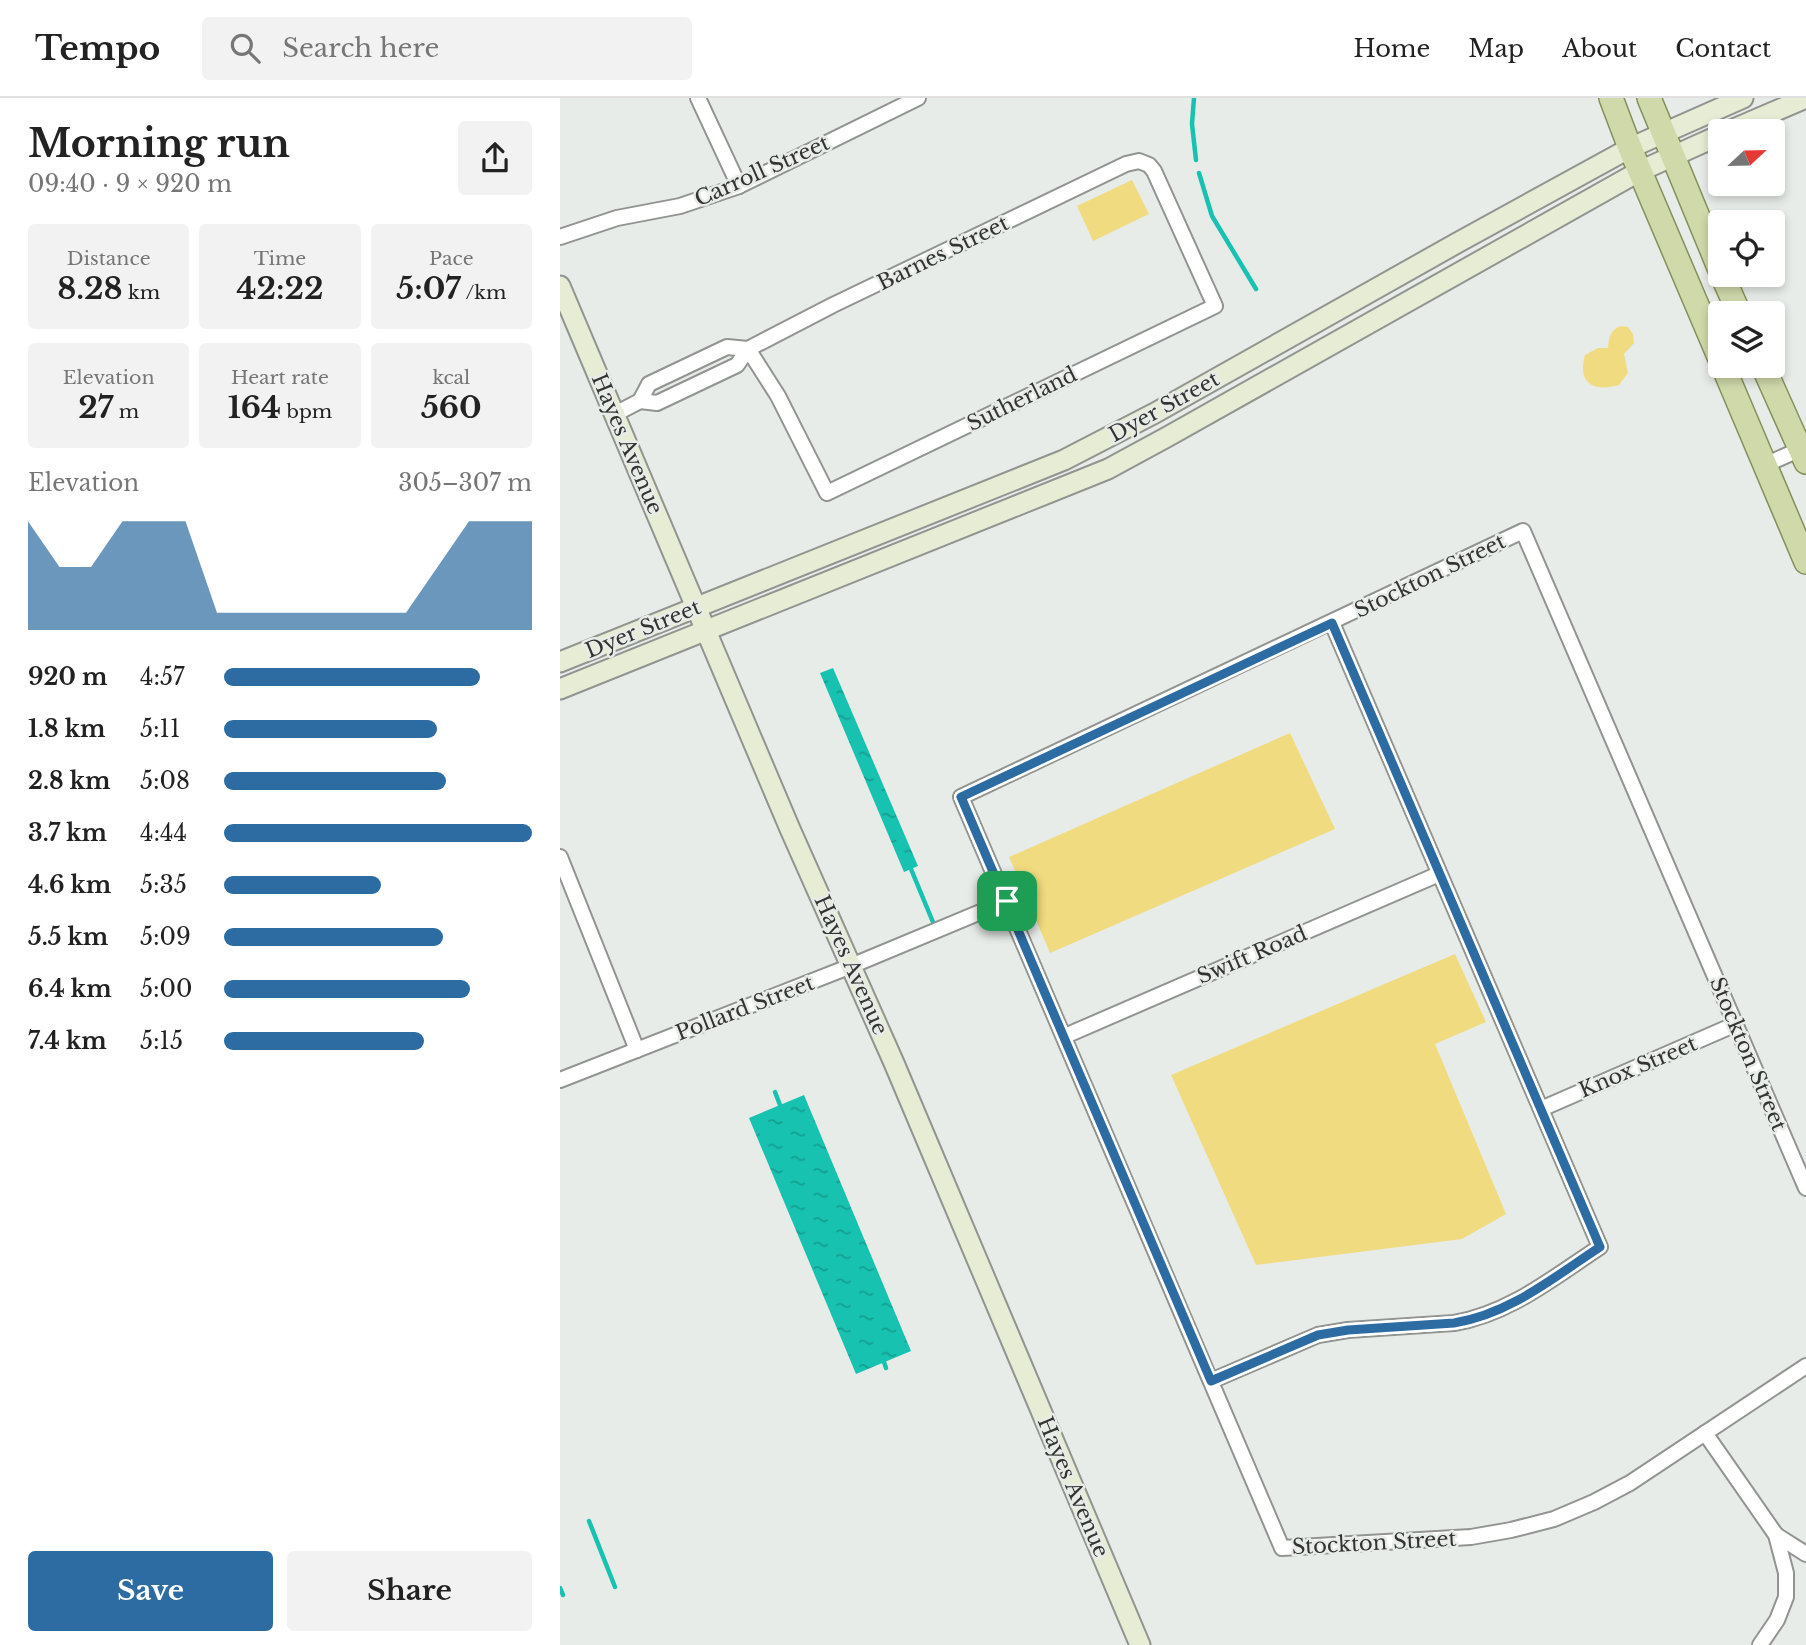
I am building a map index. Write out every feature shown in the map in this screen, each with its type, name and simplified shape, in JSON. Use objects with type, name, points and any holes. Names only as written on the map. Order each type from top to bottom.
[{"type":"main road","points":[[1611,98],[1708,331]]},
{"type":"main road","points":[[1649,98],[1708,241]]},
{"type":"main road","name":"Dyer Street","points":[[560,662],[1064,460],[1155,413],[1630,148],[1742,98]]},
{"type":"main road","points":[[1757,119],[1806,98]]},
{"type":"main road","name":"Dyer Street","points":[[560,689],[1108,469],[1640,171],[1708,140]]},
{"type":"main road","name":"Hayes Avenue","points":[[560,286],[566,318],[615,414],[695,609],[851,966],[1140,1645]]},
{"type":"main road","points":[[1728,378],[1806,562]]},
{"type":"main road","points":[[1769,378],[1804,452]]},
{"type":"street","points":[[698,98],[739,186]]},
{"type":"street","name":"Carroll Street","points":[[560,237],[617,218],[680,206],[739,186],[918,98]]},
{"type":"street","name":"Sutherland","points":[[748,349],[778,396],[827,493],[1215,306],[1154,171],[1149,165],[1139,161]]},
{"type":"street","name":"Barnes Street","points":[[615,414],[640,401],[657,403],[737,365],[748,349],[833,305],[1125,164],[1139,161]]},
{"type":"street","name":"Barnes Street","points":[[640,401],[649,384],[727,347],[748,349]]},
{"type":"street","points":[[1765,465],[1804,452]]},
{"type":"street","name":"Stockton Street","points":[[1806,1188],[1523,531],[961,797],[1282,1548],[1471,1537],[1535,1525],[1615,1492],[1806,1366]]},
{"type":"street","points":[[1211,1381],[1318,1335],[1348,1330],[1454,1323],[1487,1315],[1531,1293],[1600,1247],[1332,623]]},
{"type":"street","points":[[560,857],[637,1050]]},
{"type":"street","name":"Swift Road","points":[[1065,1036],[1439,874]]},
{"type":"street","name":"Pollard Street","points":[[560,1080],[851,966],[1007,901]]},
{"type":"street","name":"Knox Street","points":[[1541,1109],[1736,1024]]},
{"type":"street","points":[[1705,1433],[1776,1535],[1786,1573],[1786,1597],[1777,1620],[1760,1645]]},
{"type":"street","points":[[1776,1535],[1806,1554]]},
{"type":"shaded area","points":[[1132,180],[1149,214],[1093,241],[1077,206]]},
{"type":"shaded area","points":[[1620,326],[1628,327],[1633,334],[1634,343],[1624,354],[1628,373],[1619,385],[1602,387],[1590,384],[1583,373],[1585,355],[1598,348],[1608,348],[1611,335]]},
{"type":"shaded area","points":[[1290,733],[1335,829],[1050,953],[1009,857]]},
{"type":"shaded area","points":[[1455,954],[1486,1022],[1435,1044],[1506,1214],[1462,1239],[1256,1265],[1171,1075]]},
{"type":"water","points":[[833,668],[918,866],[904,872],[820,673]]},
{"type":"water","points":[[804,1095],[911,1351],[856,1374],[749,1118]]},
{"type":"waterway","points":[[1194,98],[1192,124],[1196,160]]},
{"type":"waterway","points":[[1199,173],[1212,216],[1256,289]]},
{"type":"waterway","points":[[911,869],[935,927]]},
{"type":"waterway","points":[[775,1092],[780,1105]]},
{"type":"waterway","points":[[884,1362],[886,1368]]},
{"type":"waterway","points":[[589,1521],[615,1587]]},
{"type":"waterway","points":[[560,1588],[563,1595]]},
{"type":"route","points":[[1332,623],[1600,1247],[1531,1293],[1487,1315],[1454,1323],[1348,1330],[1318,1335],[1211,1381],[1007,901],[961,797],[1332,623]]}]
